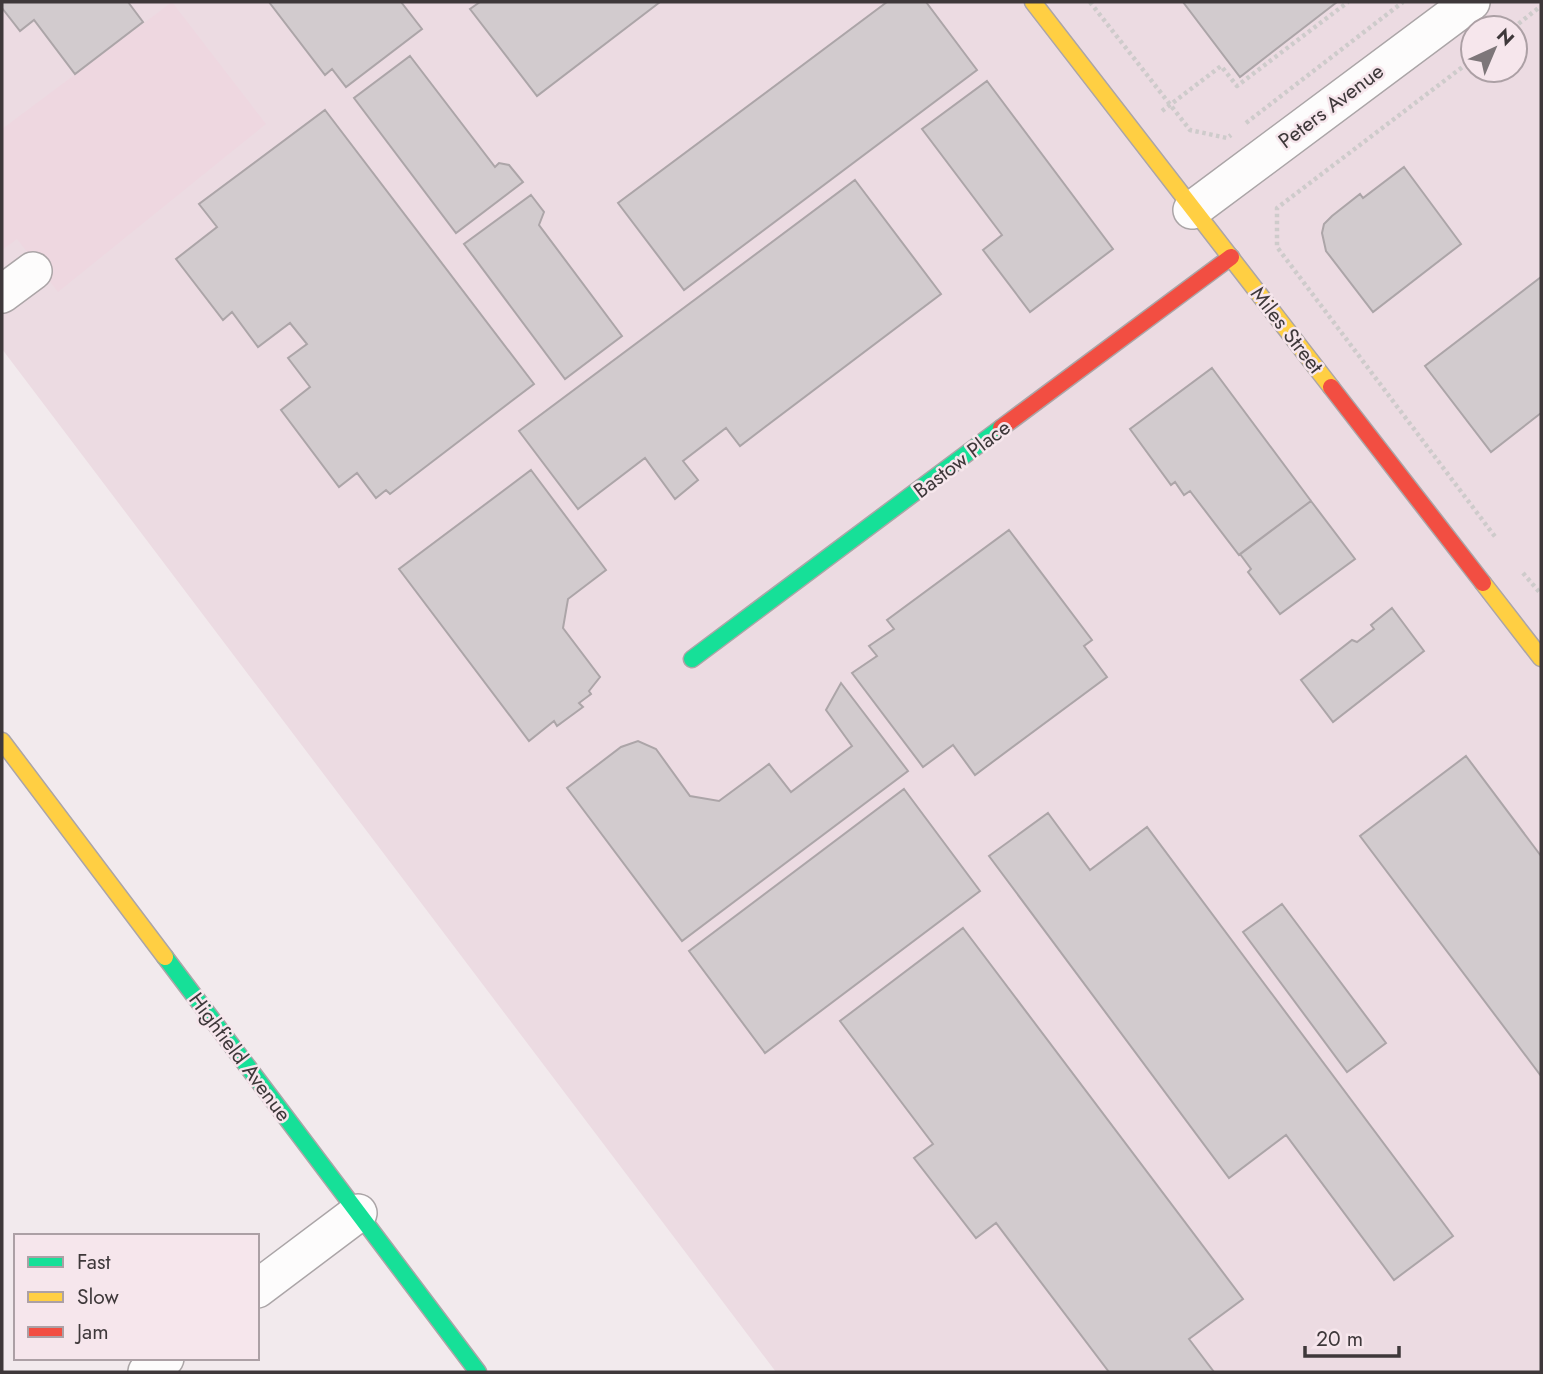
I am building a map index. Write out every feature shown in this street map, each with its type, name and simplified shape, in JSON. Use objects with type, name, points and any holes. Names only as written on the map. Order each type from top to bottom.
[{"type":"street","name":"Miles Street","points":[[1033,2],[1541,658]]},
{"type":"street","name":"Peters Avenue","points":[[1192,210],[1471,2]]},
{"type":"street","name":"Bastow Place","points":[[692,659],[1231,257]]},
{"type":"street","points":[[2,294],[33,271]]},
{"type":"street","name":"Highfield Avenue","points":[[2,741],[478,1372]]},
{"type":"street","points":[[259,1287],[358,1213]]},
{"type":"street","points":[[147,1372],[162,1360]]},
{"type":"path","points":[[1090,2],[1190,130],[1227,138],[1403,2]]},
{"type":"path","points":[[1133,132],[1221,66],[1237,86],[1348,2]]},
{"type":"path","points":[[1459,70],[1277,208],[1277,247],[1502,546]]},
{"type":"path","points":[[1517,565],[1541,594]]},
{"type":"shaded area","points":[[2,2],[1541,2],[1541,1372],[776,1372],[2,349]]},
{"type":"shaded area","points":[[172,2],[266,124],[58,292],[17,239],[2,250],[2,129]]},
{"type":"building","points":[[2,2],[128,2],[143,22],[75,74],[34,20],[20,31],[2,8]]},
{"type":"building","points":[[269,2],[401,2],[422,29],[346,87],[332,69],[325,75]]},
{"type":"building","points":[[480,2],[660,2],[537,96],[470,9]]},
{"type":"building","points":[[887,2],[926,2],[977,70],[684,290],[618,203]]},
{"type":"building","points":[[1183,2],[1337,2],[1240,77]]},
{"type":"building","points":[[410,56],[495,167],[499,163],[509,165],[523,182],[456,233],[354,98]]},
{"type":"building","points":[[987,81],[1113,249],[1030,312],[983,250],[1002,235],[922,129]]},
{"type":"building","points":[[325,110],[534,384],[390,494],[386,490],[376,498],[357,473],[339,487],[281,410],[310,387],[288,358],[307,344],[290,323],[258,347],[232,312],[223,320],[176,259],[217,227],[199,204]]},
{"type":"building","points":[[1404,167],[1461,244],[1373,312],[1326,251],[1322,233],[1324,224],[1332,216],[1360,194],[1363,198]]},
{"type":"building","points":[[855,180],[941,294],[740,446],[726,428],[683,461],[698,480],[675,499],[645,458],[578,509],[519,431]]},
{"type":"building","points":[[531,195],[544,212],[539,225],[622,336],[565,379],[464,244]]},
{"type":"building","points":[[1541,277],[1541,413],[1491,452],[1425,366]]},
{"type":"building","points":[[1212,368],[1311,501],[1239,555],[1190,491],[1184,495],[1175,482],[1171,485],[1130,429]]},
{"type":"building","points":[[531,470],[606,570],[568,599],[563,628],[600,677],[589,691],[591,694],[579,703],[583,707],[557,726],[554,721],[529,741],[399,569]]},
{"type":"building","points":[[1311,501],[1355,559],[1280,614],[1248,572],[1251,569],[1240,554]]},
{"type":"building","points":[[1009,530],[1092,640],[1084,646],[1107,677],[975,775],[953,745],[923,767],[852,673],[877,656],[869,646],[894,629],[887,620]]},
{"type":"building","points":[[1392,608],[1424,651],[1333,722],[1301,680],[1352,640],[1357,642],[1374,629],[1371,625]]},
{"type":"building","points":[[841,683],[908,771],[682,941],[567,788],[621,747],[638,741],[656,749],[690,796],[719,801],[769,764],[791,792],[852,746],[826,710]]},
{"type":"building","points":[[1466,756],[1541,856],[1541,1076],[1360,836]]},
{"type":"building","points":[[904,789],[980,891],[765,1053],[689,951]]},
{"type":"building","points":[[1048,813],[1090,870],[1147,827],[1453,1236],[1394,1280],[1286,1135],[1229,1178],[989,856]]},
{"type":"building","points":[[1282,904],[1386,1043],[1347,1072],[1243,932]]},
{"type":"building","points":[[963,928],[1243,1299],[1189,1339],[1214,1372],[1109,1372],[996,1223],[976,1238],[914,1158],[933,1144],[840,1021]]},
{"type":"traffic: fast","points":[[692,659],[1001,428]]},
{"type":"traffic: fast","points":[[165,957],[478,1372]]},
{"type":"traffic: slow","points":[[1033,2],[1331,387]]},
{"type":"traffic: slow","points":[[1483,583],[1541,658]]},
{"type":"traffic: slow","points":[[2,741],[165,957]]},
{"type":"traffic: jam","points":[[1001,428],[1231,257]]},
{"type":"traffic: jam","points":[[1331,387],[1483,583]]}]
